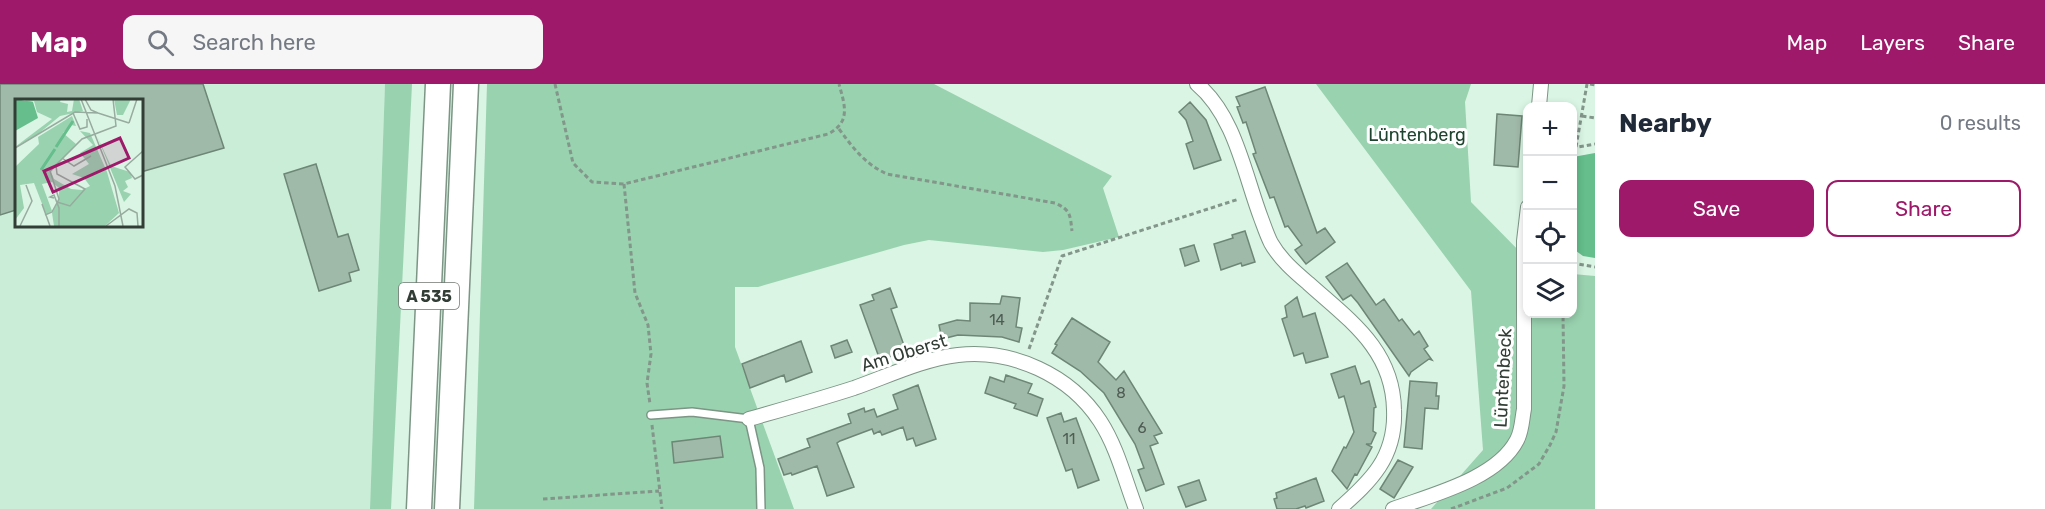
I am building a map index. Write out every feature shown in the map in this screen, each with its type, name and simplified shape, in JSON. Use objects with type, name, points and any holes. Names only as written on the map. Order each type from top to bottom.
[{"type":"highway","name":"A 535","points":[[419,509],[438,84]]},
{"type":"highway","name":"A 535","points":[[447,509],[466,84]]},
{"type":"street","points":[[1197,84],[1219,108],[1231,132],[1271,243],[1292,270],[1363,333],[1379,354],[1389,376],[1394,398],[1395,421],[1391,440],[1382,463],[1368,483],[1339,509]]},
{"type":"street","points":[[1539,102],[1541,84]]},
{"type":"street","name":"Lüntenbeck","points":[[1393,509],[1456,486],[1494,466],[1516,442],[1524,409],[1524,242],[1527,210]]},
{"type":"street","name":"Am Oberst","points":[[749,419],[853,388],[920,364],[958,355],[991,355],[1025,362],[1057,378],[1084,400],[1100,420],[1112,444],[1136,509]]},
{"type":"lane","points":[[651,415],[692,412],[749,419],[760,468],[761,509]]},
{"type":"path","points":[[555,84],[573,163],[592,182],[624,184],[828,134],[838,129],[844,120],[845,106],[839,84]]},
{"type":"path","points":[[1577,134],[1589,84],[1595,85]]},
{"type":"path","points":[[1581,116],[1595,118]]},
{"type":"path","points":[[838,129],[861,158],[877,170],[887,174],[1055,203],[1066,208],[1070,215],[1072,231]]},
{"type":"path","points":[[1577,147],[1595,144]]},
{"type":"path","points":[[624,184],[636,293],[648,325],[651,354],[647,383],[662,509]]},
{"type":"path","points":[[1025,362],[1062,256],[1252,194]]},
{"type":"path","points":[[1577,264],[1595,267]]},
{"type":"path","points":[[543,499],[659,491]]},
{"type":"shaded area","points":[[0,84],[385,84],[370,509],[0,509]]},
{"type":"shaded area","points":[[1595,153],[1595,258],[1583,256],[1577,252],[1577,156]]},
{"type":"green space","points":[[385,84],[412,84],[391,509],[370,509]]},
{"type":"green space","points":[[487,84],[934,84],[1112,176],[1103,188],[1119,237],[1063,250],[1043,252],[929,240],[904,245],[758,287],[735,287],[735,347],[794,509],[474,509]]},
{"type":"green space","name":"Lüntenberg","points":[[1316,84],[1471,84],[1465,102],[1471,202],[1523,255],[1523,318],[1577,318],[1577,274],[1595,276],[1595,509],[1431,509],[1483,450],[1471,291]]},
{"type":"building","points":[[0,84],[203,84],[224,148],[142,172],[142,99],[15,99],[15,210],[0,215]]},
{"type":"building","points":[[1265,87],[1317,233],[1325,228],[1335,242],[1306,264],[1295,250],[1302,245],[1288,226],[1285,227],[1274,197],[1270,198],[1253,154],[1256,153],[1246,122],[1243,123],[1237,107],[1240,106],[1236,97]]},
{"type":"building","points":[[1190,102],[1206,120],[1221,160],[1194,169],[1186,144],[1193,141],[1186,120],[1179,112]]},
{"type":"building","points":[[1497,114],[1522,116],[1518,167],[1494,165]]},
{"type":"building","points":[[316,164],[338,237],[348,234],[359,270],[349,273],[351,281],[319,291],[284,174]]},
{"type":"building","points":[[1245,231],[1255,262],[1242,266],[1241,263],[1221,270],[1214,244],[1233,238],[1232,235]]},
{"type":"building","points":[[1194,245],[1199,261],[1185,266],[1180,249]]},
{"type":"building","points":[[1347,263],[1376,305],[1384,299],[1399,321],[1402,319],[1414,335],[1419,331],[1428,346],[1424,349],[1432,360],[1429,359],[1409,376],[1358,303],[1351,295],[1343,300],[1326,277]]},
{"type":"building","points":[[890,288],[897,307],[891,309],[906,351],[880,360],[860,305],[874,300],[872,295]]},
{"type":"building","points":[[1002,296],[1020,298],[1016,327],[1022,328],[1019,342],[1002,337],[958,335],[942,339],[939,325],[957,320],[970,321],[970,303],[1000,304]]},
{"type":"building","points":[[1297,297],[1303,317],[1315,313],[1328,357],[1306,363],[1303,353],[1294,356],[1282,319],[1287,317],[1285,306]]},
{"type":"building","points":[[1072,318],[1110,342],[1098,362],[1116,380],[1124,371],[1162,433],[1154,436],[1158,443],[1150,446],[1164,484],[1146,491],[1138,470],[1144,468],[1135,444],[1104,393],[1080,371],[1052,353],[1057,345],[1055,344]]},
{"type":"building","points":[[847,340],[852,352],[835,358],[831,346]]},
{"type":"building","points":[[801,341],[812,372],[786,382],[784,375],[750,388],[742,364]]},
{"type":"building","points":[[1355,366],[1361,384],[1369,381],[1376,407],[1374,408],[1373,431],[1376,433],[1371,444],[1366,444],[1372,447],[1347,489],[1332,471],[1354,432],[1344,396],[1339,398],[1331,374]]},
{"type":"building","points":[[1006,375],[1032,384],[1028,393],[1043,399],[1037,416],[1014,408],[1016,404],[985,393],[990,377],[1004,382]]},
{"type":"building","points":[[1410,381],[1437,383],[1438,409],[1425,408],[1422,449],[1404,447]]},
{"type":"building","points":[[918,385],[936,439],[916,446],[913,438],[907,440],[903,427],[882,435],[880,431],[874,434],[872,429],[840,441],[837,443],[854,487],[827,496],[817,466],[792,475],[791,473],[784,475],[778,459],[810,447],[807,439],[851,423],[848,414],[864,408],[865,412],[874,409],[877,417],[898,409],[893,395]]},
{"type":"building","points":[[1061,413],[1064,422],[1076,418],[1099,480],[1078,488],[1072,469],[1066,471],[1047,418]]},
{"type":"building","points":[[720,436],[723,457],[674,463],[672,442]]},
{"type":"building","points":[[1398,460],[1413,467],[1394,498],[1380,489]]},
{"type":"building","points":[[1316,478],[1324,501],[1306,508],[1305,506],[1296,509],[1277,509],[1274,499],[1277,498],[1276,493]]},
{"type":"building","points":[[1199,480],[1206,500],[1186,507],[1178,487]]}]
